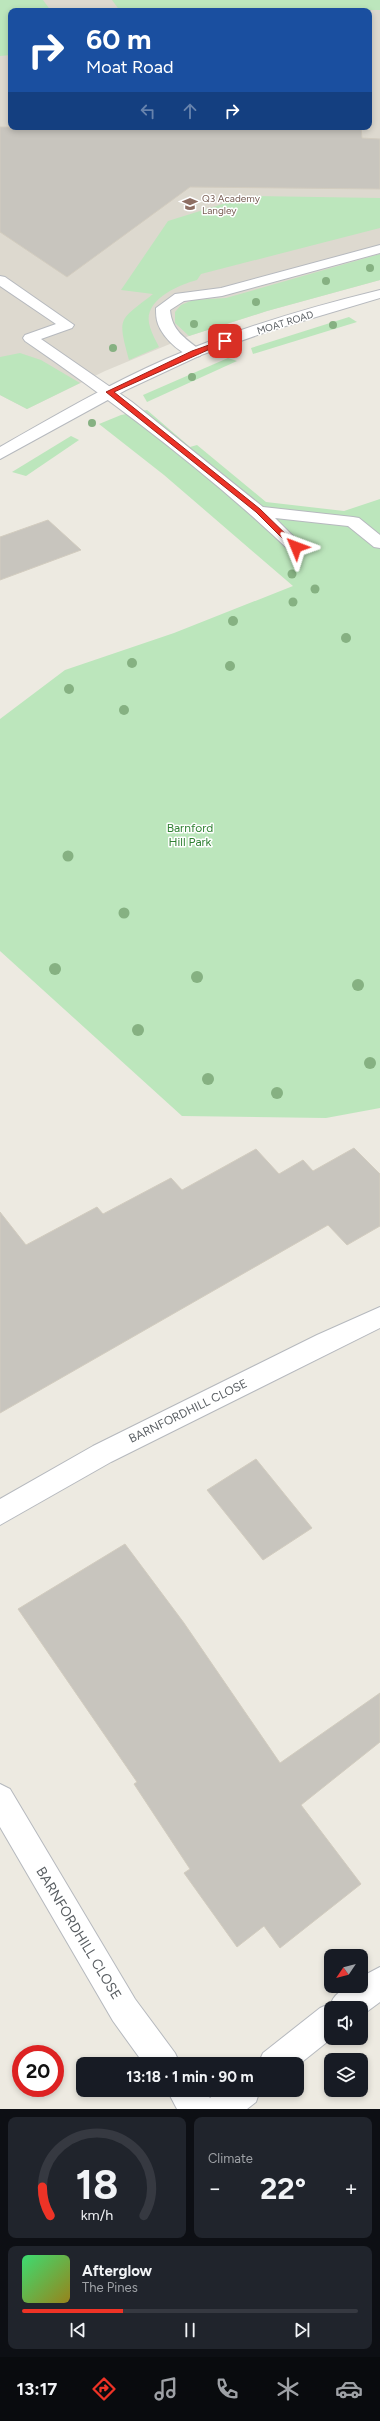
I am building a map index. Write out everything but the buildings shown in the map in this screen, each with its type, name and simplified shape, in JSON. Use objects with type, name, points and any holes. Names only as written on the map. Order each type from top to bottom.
[{"type":"street","points":[[195,353],[170,334],[163,322],[163,308],[180,297],[222,292],[380,249]]},
{"type":"street","points":[[0,280],[67,326],[30,338],[110,392],[258,510],[296,547]]},
{"type":"street","name":"MOAT ROAD","points":[[0,454],[110,392],[195,353],[259,329],[380,294]]},
{"type":"street","points":[[258,510],[353,522],[380,543]]},
{"type":"street","name":"BARNFORDHILL CLOSE","points":[[0,1513],[102,1454],[326,1342],[380,1317]]},
{"type":"street","name":"BARNFORDHILL CLOSE","points":[[0,1799],[124,2010],[159,2057]]},
{"type":"street","points":[[355,2001],[380,1983]]},
{"type":"street","points":[[283,2057],[324,2025]]},
{"type":"street","points":[[189,2097],[198,2109]]},
{"type":"street","points":[[222,2109],[236,2097]]},
{"type":"shaded area","name":"Q3 Academy Langley","points":[[0,0],[380,0],[380,280],[267,311],[189,336],[105,371],[27,409],[0,395]]},
{"type":"green space","points":[[0,0],[43,0],[49,8],[8,8],[8,55],[0,56]]},
{"type":"green space","points":[[112,0],[380,0],[380,10],[372,10],[372,8],[118,8]]},
{"type":"green space","points":[[248,196],[380,198],[380,228],[201,274],[197,280],[171,290],[156,302],[151,309],[149,318],[151,330],[159,347],[129,360],[123,335],[122,327],[124,321],[127,315],[153,294],[121,290],[168,221]]},
{"type":"green space","points":[[380,254],[380,280],[267,311],[189,336],[175,323],[175,312],[181,305],[193,300],[226,298]]},
{"type":"green space","points":[[349,317],[357,322],[253,354],[251,348]]},
{"type":"green space","points":[[20,353],[41,360],[80,383],[27,409],[0,395],[0,357]]},
{"type":"green space","points":[[228,358],[237,361],[147,402],[143,395]]},
{"type":"green space","name":"Barnford Hill Park","points":[[147,410],[190,447],[197,445],[266,502],[344,511],[380,499],[380,1108],[326,1118],[182,1116],[0,951],[0,719],[65,670],[174,633],[293,586],[164,475],[99,424],[121,415]]},
{"type":"green space","points":[[71,436],[79,440],[26,476],[12,472]]},
{"type":"place","name":"Q3 Academy Langley","points":[[190,204]]},
{"type":"route","points":[[225,341],[110,392],[258,510],[296,547]]}]
